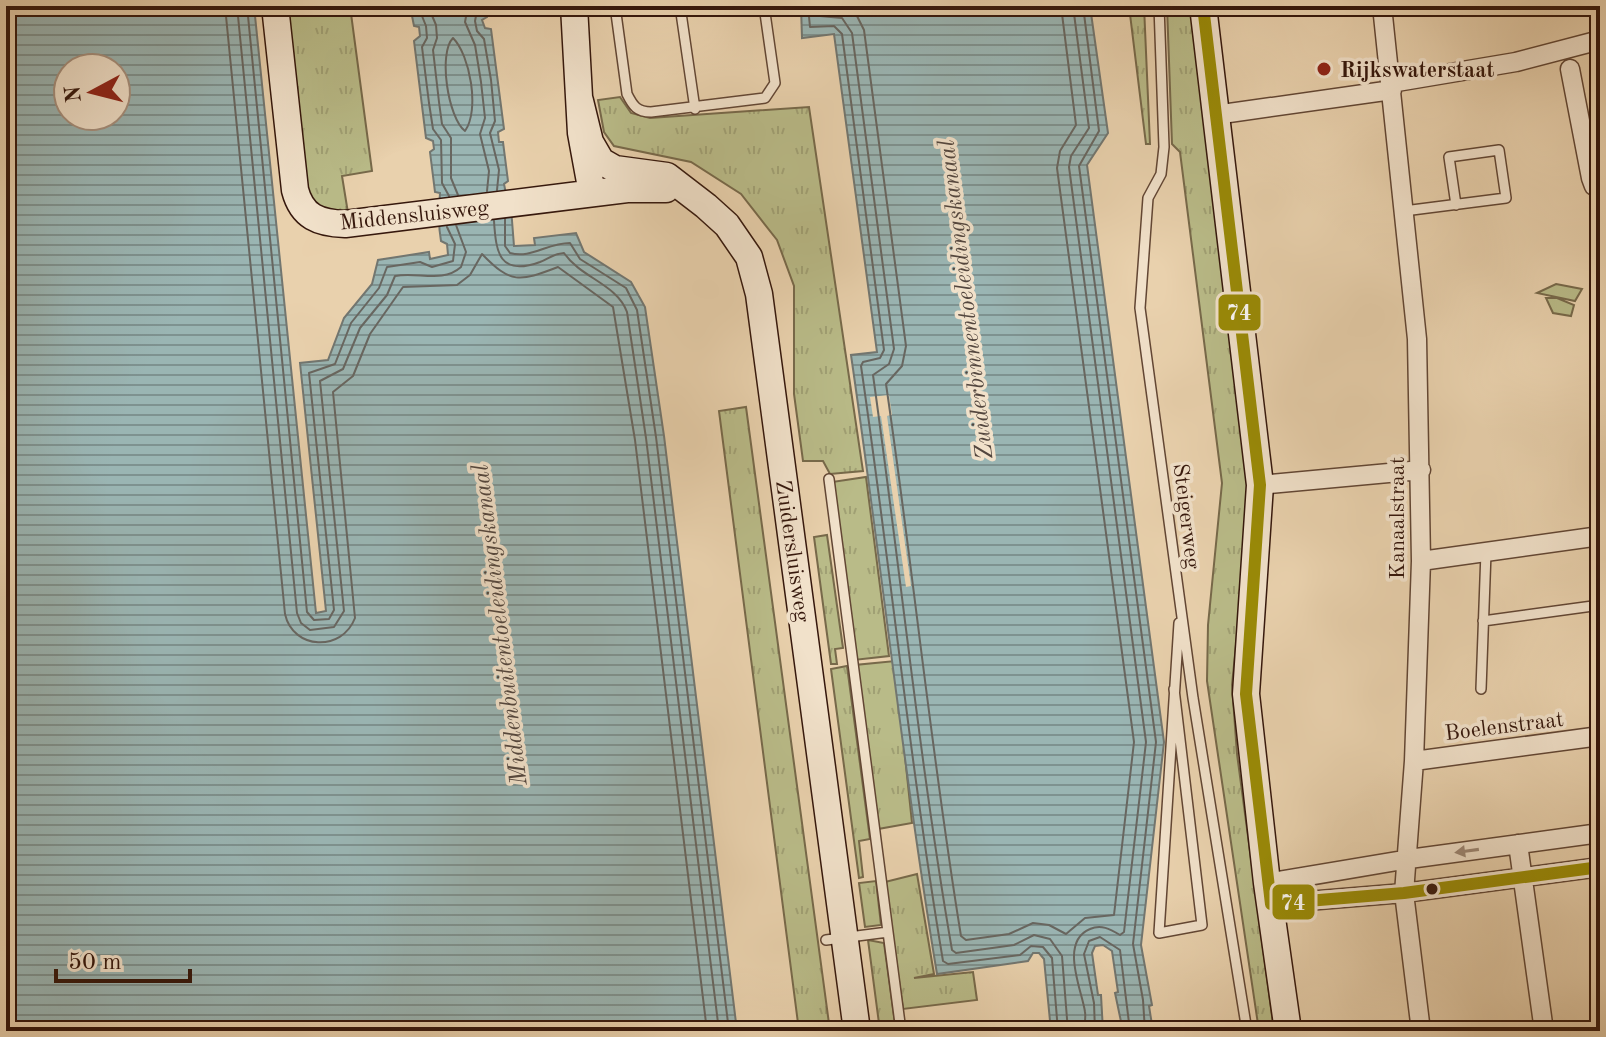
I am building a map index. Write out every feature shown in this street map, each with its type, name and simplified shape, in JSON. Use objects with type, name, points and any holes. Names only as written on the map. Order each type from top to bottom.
[{"type":"street","name":"Middensluisweg","points":[[275,6],[299,204],[305,213],[327,223],[409,217],[597,192]]},
{"type":"street","points":[[574,6],[584,160],[597,192]]},
{"type":"street","points":[[1203,6],[1260,485],[1246,694],[1288,1031]]},
{"type":"street","name":"Kanaalstraat","points":[[1382,6],[1417,339],[1421,561],[1409,859],[1404,893],[1421,1031]]},
{"type":"street","points":[[1215,115],[1516,62],[1600,40]]},
{"type":"street","points":[[1570,69],[1591,178],[1594,186],[1600,185]]},
{"type":"street","points":[[580,101],[595,154],[608,165],[597,192]]},
{"type":"street","name":"Zuidersluisweg","points":[[608,165],[667,176],[727,225],[749,257],[759,294],[836,939],[857,1031]]},
{"type":"street","points":[[597,192],[647,187],[687,191]]},
{"type":"street","points":[[1260,485],[1421,470]]},
{"type":"street","points":[[1421,561],[1600,536]]},
{"type":"street","name":"Boelenstraat","points":[[1414,761],[1600,736]]},
{"type":"street","points":[[1269,894],[1409,859],[1600,833]]},
{"type":"street","points":[[1518,844],[1544,1031]]},
{"type":"street","points":[[1269,894],[1404,893],[1600,867]]},
{"type":"lane","points":[[615,6],[627,94],[641,112],[695,109],[765,98],[775,82],[764,6]]},
{"type":"lane","points":[[680,6],[695,109]]},
{"type":"lane","name":"Steigerweg","points":[[1159,6],[1164,147],[1161,174],[1148,198],[1140,308],[1181,603],[1247,1031]]},
{"type":"lane","points":[[1404,211],[1456,205],[1506,198],[1499,150],[1449,157],[1456,205]]},
{"type":"lane","points":[[829,479],[901,1031]]},
{"type":"lane","points":[[1481,689],[1486,552]]},
{"type":"lane","points":[[1174,689],[1202,925],[1159,933],[1174,689],[1181,603]]},
{"type":"lane","points":[[1483,621],[1600,605]]},
{"type":"lane","points":[[836,939],[888,932]]},
{"type":"green space","points":[[283,6],[350,6],[372,171],[342,176],[348,213],[322,211],[309,199],[298,150]]},
{"type":"green space","points":[[1129,6],[1144,6],[1150,144],[1146,144]]},
{"type":"green space","points":[[1167,6],[1192,6],[1250,505],[1232,685],[1237,754],[1274,1031],[1259,1031],[1207,681],[1208,625],[1222,483],[1180,152],[1172,144]]},
{"type":"green space","points":[[620,97],[631,113],[650,118],[809,107],[863,471],[830,474],[823,461],[803,461],[794,394],[794,286],[777,240],[741,194],[691,162],[614,146],[604,132],[598,100]]},
{"type":"green space","points":[[1556,284],[1582,289],[1575,301],[1537,293]]},
{"type":"green space","points":[[1546,298],[1557,298],[1574,305],[1571,316],[1553,313]]},
{"type":"green space","points":[[746,407],[830,1031],[799,1031],[719,411]]},
{"type":"green space","points":[[866,477],[889,656],[854,660],[832,482]]},
{"type":"green space","points":[[827,535],[843,648],[835,649],[837,664],[831,664],[814,537]]},
{"type":"green space","points":[[895,661],[912,823],[878,829],[855,665]]},
{"type":"green space","points":[[847,666],[870,839],[859,841],[863,877],[859,878],[831,669]]},
{"type":"green space","points":[[917,874],[934,974],[914,978],[973,972],[977,1000],[903,1009],[885,882]]},
{"type":"green space","points":[[876,881],[881,925],[865,927],[859,883]]},
{"type":"green space","points":[[868,940],[884,943],[896,1031],[880,1031]]},
{"type":"water","name":"Middenbuitentoeleidingskanaal","points":[[6,6],[254,6],[316,613],[326,611],[300,363],[328,360],[344,318],[372,284],[378,260],[429,252],[430,259],[448,255],[447,244],[441,241],[440,235],[440,193],[435,192],[430,152],[434,149],[433,141],[426,138],[414,41],[420,36],[419,27],[414,26],[410,6],[486,6],[487,17],[482,20],[485,28],[491,29],[504,129],[498,132],[499,142],[503,142],[508,181],[504,184],[506,194],[510,195],[514,246],[535,245],[534,238],[576,233],[584,252],[631,282],[645,307],[664,436],[737,1031],[6,1031]]},
{"type":"water","name":"Zuiderbinnentoeleidingskanaal","points":[[801,6],[1090,6],[1108,133],[1087,165],[1164,742],[1141,945],[1152,1005],[1149,1006],[1153,1031],[1123,1031],[1115,993],[1118,992],[1112,951],[1103,945],[1095,946],[1092,953],[1098,995],[1101,995],[1103,1031],[1051,1031],[1044,959],[1039,953],[1033,953],[1028,961],[937,974],[913,819],[851,355],[877,352],[834,34],[802,38]]},
{"type":"pier","points":[[889,395],[892,415],[887,416],[911,586],[906,587],[881,416],[873,417],[870,397]]},
{"type":"transit line","name":"74","points":[[1203,6],[1260,485],[1246,694],[1271,904],[1404,893],[1600,867]]},
{"type":"place","name":"Rijkswaterstaat","points":[[1324,69]]}]
